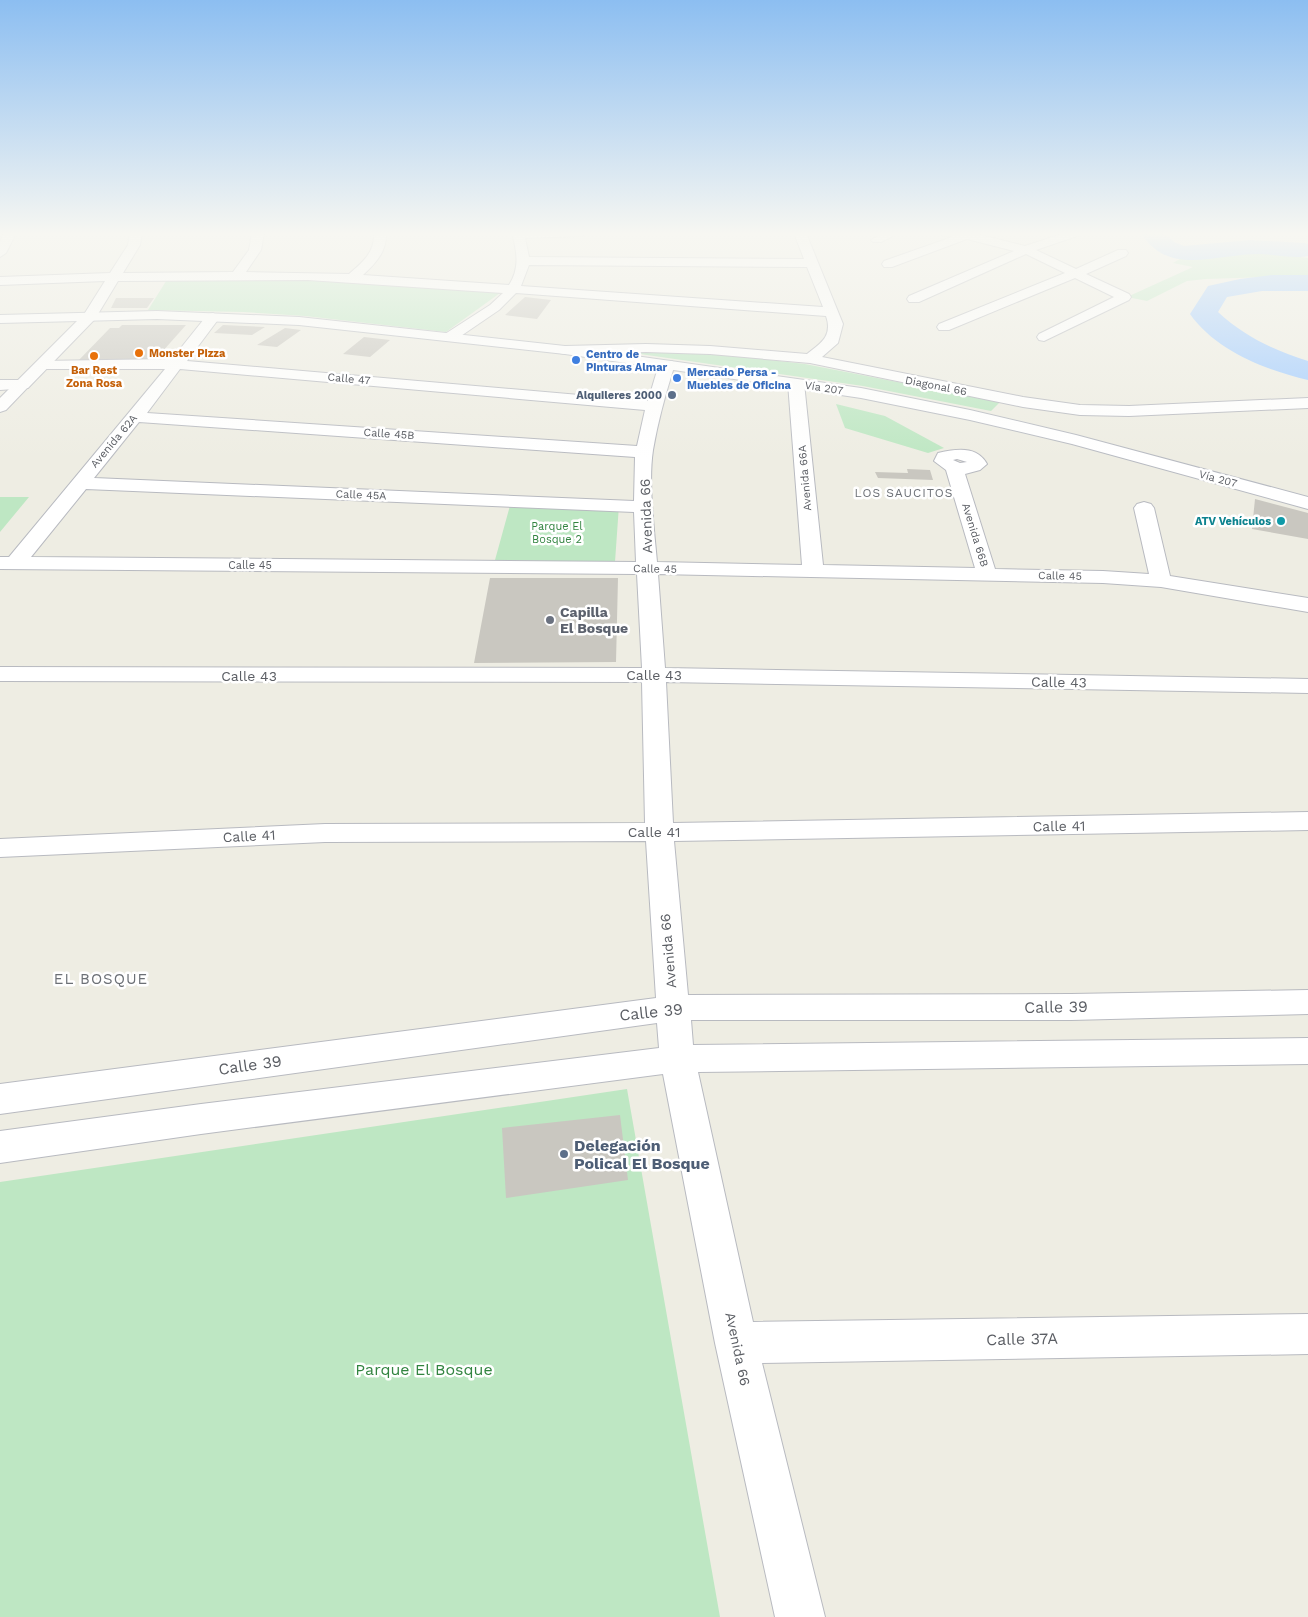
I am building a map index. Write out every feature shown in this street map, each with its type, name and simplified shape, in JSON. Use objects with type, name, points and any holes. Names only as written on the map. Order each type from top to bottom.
[{"type":"street","points":[[0,407],[44,364],[90,316],[95,308]]},
{"type":"street","points":[[450,337],[493,308]]},
{"type":"street","points":[[780,308],[831,312]]},
{"type":"street","points":[[810,359],[831,343],[836,324],[830,308]]},
{"type":"street","points":[[944,328],[991,308]]},
{"type":"street","points":[[1044,337],[1101,308]]},
{"type":"street","name":"Vía 207","points":[[0,319],[157,315],[299,321],[565,350],[667,364],[861,393],[952,412],[1076,440],[1308,503]]},
{"type":"street","name":"Avenida 62A","points":[[7,563],[135,417],[213,317]]},
{"type":"street","name":"Diagonal 66","points":[[565,350],[701,349],[810,359],[1023,402],[1080,410],[1191,410],[1308,403]]},
{"type":"street","name":"Calle 47","points":[[44,364],[175,364],[654,406]]},
{"type":"street","name":"Avenida 66","points":[[667,364],[654,406],[644,452],[643,507],[654,675],[659,832],[678,1059],[736,1343],[800,1617]]},
{"type":"street","name":"Avenida 66A","points":[[796,384],[813,572]]},
{"type":"street","points":[[0,385],[22,385]]},
{"type":"street","name":"Calle 45B","points":[[135,417],[644,452]]},
{"type":"street","name":"Avenida 66B","points":[[954,467],[987,575]]},
{"type":"street","name":"Calle 45A","points":[[78,484],[643,507]]},
{"type":"street","points":[[1144,508],[1161,581]]},
{"type":"street","name":"Calle 45","points":[[7,563],[648,568],[1103,577],[1161,581],[1308,605]]},
{"type":"street","name":"Calle 43","points":[[0,674],[249,676],[654,675],[1308,686]]},
{"type":"street","name":"Calle 41","points":[[0,848],[325,833],[659,832],[1308,820]]},
{"type":"street","name":"Calle 39","points":[[0,1098],[673,1008],[1062,1007],[1308,1002]]},
{"type":"street","points":[[0,1147],[201,1119],[678,1059],[1308,1051]]},
{"type":"street","name":"Calle 37A","points":[[736,1343],[1308,1334]]},
{"type":"green space","points":[[149,308],[479,308],[446,332],[305,316],[243,312],[148,310]]},
{"type":"green space","points":[[626,352],[709,353],[805,364],[1000,402],[991,411],[863,386]]},
{"type":"green space","points":[[836,404],[885,416],[944,448],[928,453],[845,428]]},
{"type":"green space","points":[[0,497],[29,497],[0,532]]},
{"type":"green space","name":"Parque El Bosque 2","points":[[511,502],[619,505],[615,562],[495,560]]},
{"type":"green space","name":"Parque El Bosque","points":[[627,1089],[720,1617],[0,1617],[0,1182]]},
{"type":"building","points":[[512,308],[545,308],[537,319],[505,315]]},
{"type":"building","points":[[122,325],[186,325],[154,361],[77,362],[110,328],[119,328]]},
{"type":"building","points":[[223,325],[265,327],[252,335],[214,333]]},
{"type":"building","points":[[285,328],[301,330],[277,347],[257,345]]},
{"type":"building","points":[[364,337],[390,340],[370,357],[343,354]]},
{"type":"building","points":[[907,469],[930,470],[933,480],[878,478],[875,472],[908,473]]},
{"type":"building","name":"ATV Vehículos","points":[[1255,499],[1308,513],[1308,539],[1252,529]]},
{"type":"building","name":"Capilla El Bosque","points":[[490,578],[618,578],[616,662],[474,663]]},
{"type":"building","name":"Delegación Polical El Bosque","points":[[620,1115],[628,1180],[506,1198],[502,1128]]},
{"type":"waterway","points":[[1207,308],[1204,314],[1228,336],[1271,359],[1308,371]]},
{"type":"place","name":"Monster Pizza","points":[[139,353]]},
{"type":"place","name":"Bar Rest Zona Rosa","points":[[94,356]]},
{"type":"place","name":"Centro de Pinturas Almar","points":[[576,360]]},
{"type":"place","name":"Mercado Persa - Muebles de Oficina","points":[[677,378]]},
{"type":"place","name":"Alquileres 2000","points":[[672,395]]},
{"type":"place","name":"ATV Vehículos","points":[[1281,521]]},
{"type":"place","name":"Capilla El Bosque","points":[[550,620]]},
{"type":"place","name":"Delegación Polical El Bosque","points":[[564,1154]]},
{"type":"district","name":"LOS SAUCITOS","points":[[904,493]]},
{"type":"district","name":"EL BOSQUE","points":[[101,979]]}]
